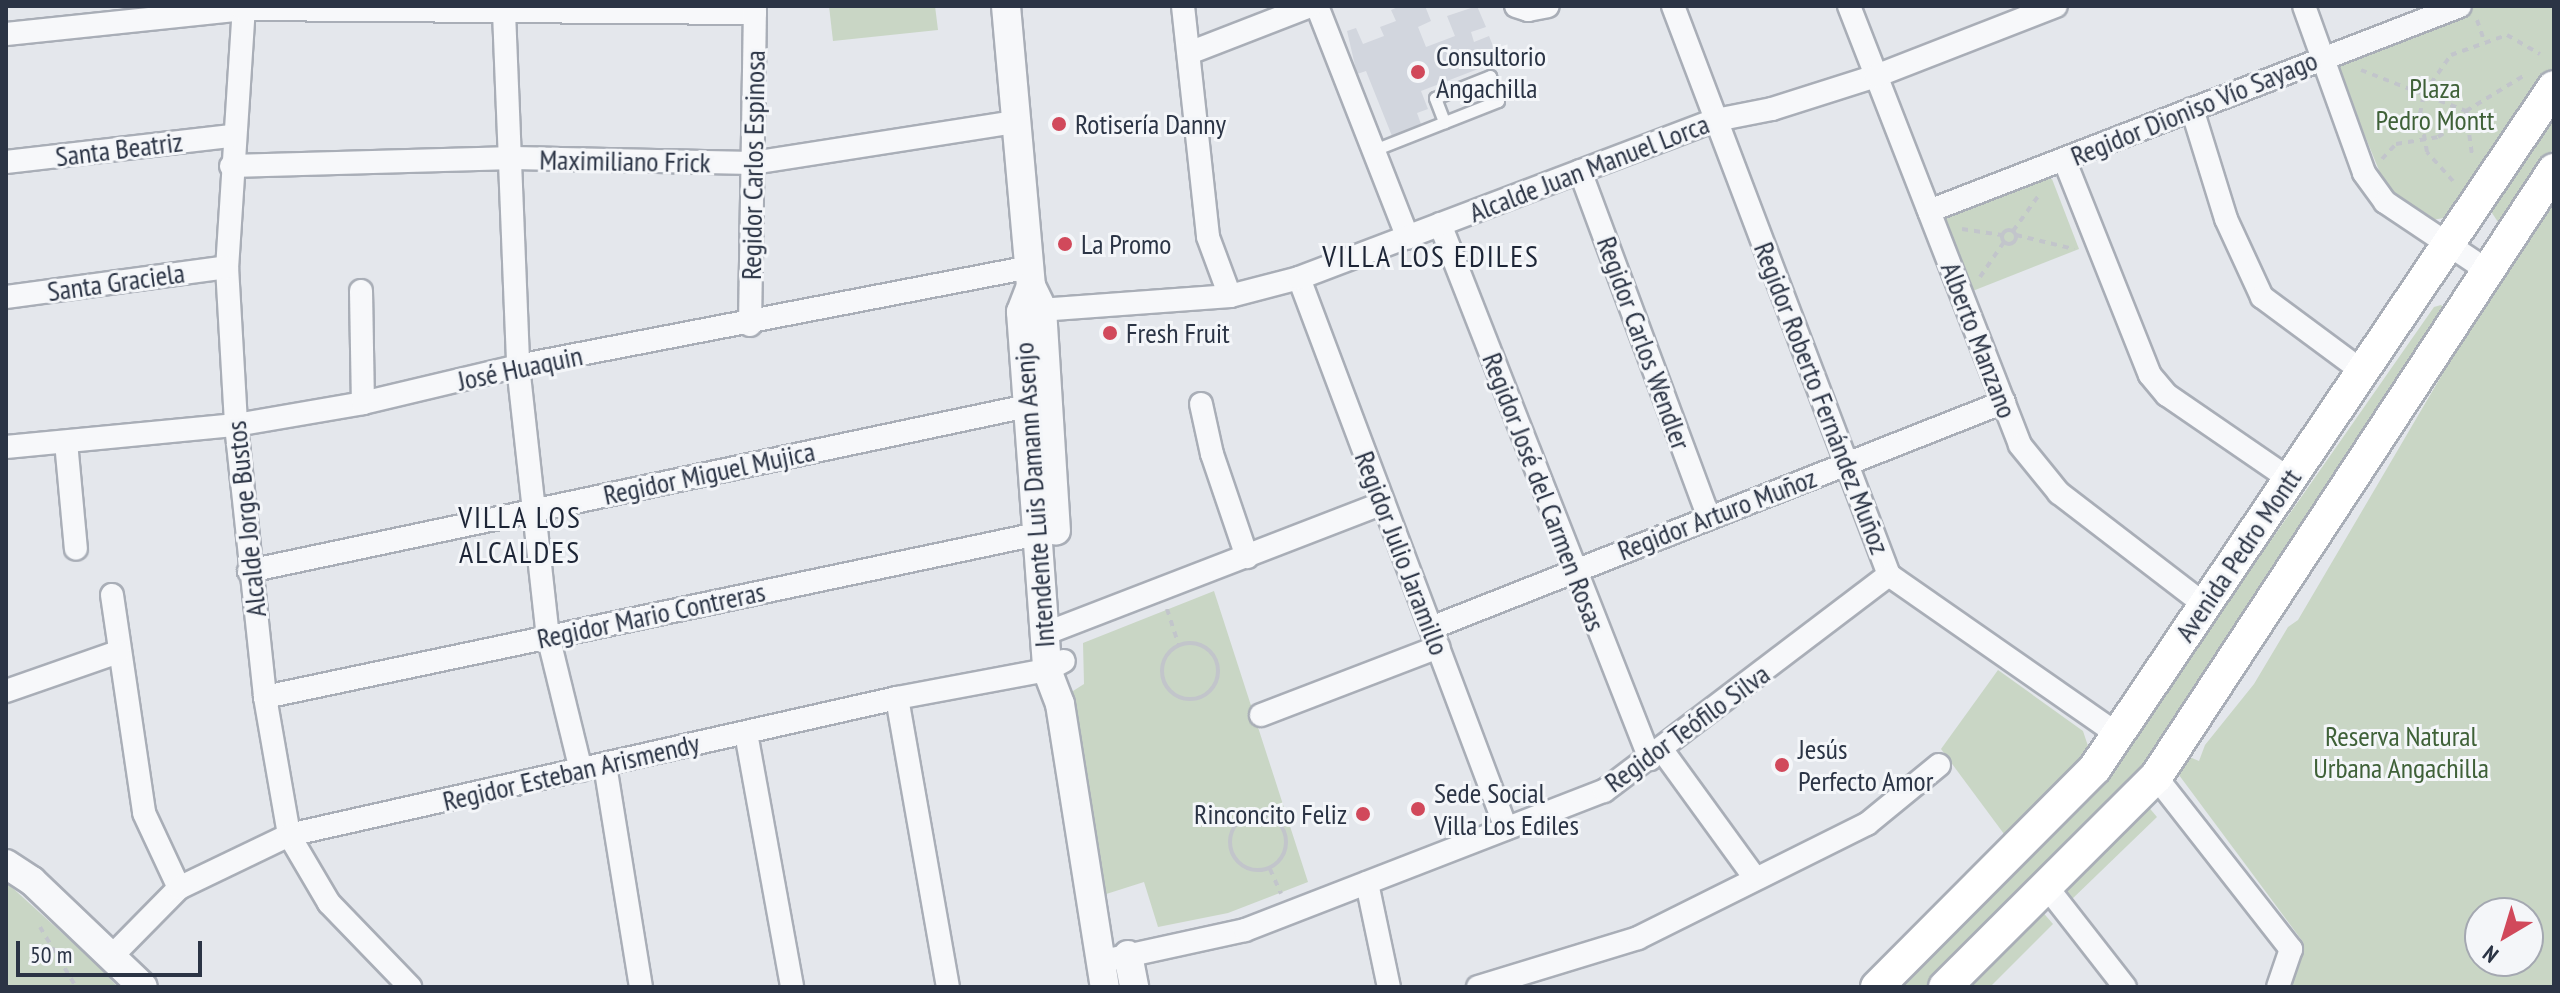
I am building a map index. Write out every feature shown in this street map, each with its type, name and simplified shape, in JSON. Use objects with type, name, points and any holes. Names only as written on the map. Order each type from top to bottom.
[{"type":"main road","name":"Avenida Pedro Montt","points":[[1877,987],[2050,818],[2095,768],[2447,245],[2540,81]]},
{"type":"main road","name":"Avenida Pedro Montt","points":[[1945,987],[2156,777],[2554,170]]},
{"type":"street","name":"Intendente Luis Damann Asenjo","points":[[1006,6],[1031,293],[1056,666],[1103,974]]},
{"type":"street","points":[[1183,6],[1208,237],[1230,296]]},
{"type":"street","points":[[1189,53],[1310,6]]},
{"type":"street","points":[[1317,6],[1408,238]]},
{"type":"street","points":[[1516,6],[1528,10],[1548,6]]},
{"type":"street","name":"Regidor Roberto Fernández Muñoz","points":[[1673,6],[1889,575],[2117,734]]},
{"type":"street","name":"Alberto Manzano","points":[[1849,6],[1876,76],[1937,207],[1966,306],[2020,445],[2059,493],[2205,605]]},
{"type":"street","name":"Alcalde Juan Manuel Lorca","points":[[1031,293],[1230,296],[1299,278],[1716,120],[1772,109],[1876,76],[2056,6]]},
{"type":"street","points":[[2304,6],[2364,173],[2385,202],[2488,271]]},
{"type":"street","name":"Regidor Dioniso Vío Sayago","points":[[1937,207],[2066,165],[2192,109],[2460,6]]},
{"type":"street","points":[[6,34],[244,8],[504,12],[576,8],[755,10]]},
{"type":"street","name":"Alcalde Jorge Bustos","points":[[244,8],[232,136],[227,267],[236,425],[249,571],[265,697],[289,835],[329,903],[410,987]]},
{"type":"street","name":"Regidor Carlos Espinosa","points":[[750,325],[755,10]]},
{"type":"street","points":[[504,12],[513,158],[518,366],[548,636],[581,770]]},
{"type":"street","points":[[2192,109],[2226,219],[2262,297],[2362,371]]},
{"type":"street","name":"Maximiliano Frick","points":[[231,166],[513,158],[753,163],[1016,122]]},
{"type":"street","name":"Santa Beatriz","points":[[6,162],[232,136]]},
{"type":"street","points":[[2066,165],[2150,375],[2167,395],[2289,479]]},
{"type":"street","name":"Regidor Carlos Wendler","points":[[1580,171],[1708,515]]},
{"type":"street","name":"Regidor José del Carmen Rosas","points":[[1440,224],[1573,571],[1656,755],[1755,878]]},
{"type":"street","name":"Santa Graciela","points":[[6,297],[227,267]]},
{"type":"street","name":"Regidor Julio Jaramillo","points":[[1299,278],[1506,828]]},
{"type":"street","points":[[361,291],[363,403]]},
{"type":"street","name":"Intendente Luis Damann Asenjo","points":[[1031,293],[1027,406],[1037,534],[1053,630]]},
{"type":"street","name":"José Huaquin","points":[[6,447],[236,425],[363,403],[518,366],[750,325],[1031,293]]},
{"type":"street","name":"Regidor Arturo Muñoz","points":[[1261,715],[1434,638],[1573,571],[1708,515],[2004,402]]},
{"type":"street","points":[[1201,404],[1212,454],[1247,557]]},
{"type":"street","name":"Regidor Miguel Mujica","points":[[249,571],[1027,406]]},
{"type":"street","points":[[66,442],[76,549]]},
{"type":"street","points":[[1053,630],[1383,503]]},
{"type":"street","name":"Regidor Mario Contreras","points":[[265,697],[1037,534]]},
{"type":"street","name":"Regidor Teófilo Silva","points":[[1103,974],[1128,955],[1245,930],[1604,791],[1656,755],[1889,575]]},
{"type":"street","points":[[112,595],[144,813],[179,888]]},
{"type":"street","points":[[6,691],[118,652]]},
{"type":"street","name":"Regidor Esteban Arismendy","points":[[113,955],[179,888],[289,835],[897,698],[1056,666]]},
{"type":"street","points":[[897,698],[948,987]]},
{"type":"street","points":[[746,733],[792,987]]},
{"type":"street","points":[[605,765],[641,987]]},
{"type":"street","points":[[1478,987],[1638,938],[1867,824],[1939,765]]},
{"type":"street","points":[[2156,777],[2291,949],[2278,987]]},
{"type":"street","points":[[6,864],[113,955],[143,987]]},
{"type":"street","points":[[1367,883],[1389,987]]},
{"type":"street","points":[[2046,886],[2125,987]]},
{"type":"street","points":[[1128,955],[1134,987]]},
{"type":"lane","points":[[1374,150],[1498,101],[1490,76],[1435,98],[1444,122]]},
{"type":"path","points":[[2473,6],[2485,43]]},
{"type":"path","points":[[2453,181],[2436,167],[2425,139],[2420,114],[2424,93],[2451,55],[2507,35],[2540,54]]},
{"type":"path","points":[[2357,68],[2466,111],[2540,81]]},
{"type":"path","points":[[2466,111],[2472,155]]},
{"type":"path","points":[[2381,160],[2396,144],[2438,137],[2466,118]]},
{"type":"path","points":[[2004,242],[2013,243],[2015,233],[2052,179],[2066,165]]},
{"type":"path","points":[[1937,207],[1969,233],[2015,233],[2058,248],[2097,246]]},
{"type":"path","points":[[2002,235],[2004,242]]},
{"type":"path","points":[[1966,306],[1965,294],[2004,242]]},
{"type":"path","points":[[1166,604],[1179,645]]},
{"type":"path","points":[[1179,645],[1206,647],[1217,662],[1216,681],[1204,695],[1186,699],[1164,683],[1162,665],[1179,645]]},
{"type":"path","points":[[1248,816],[1274,819],[1285,834],[1284,853],[1269,868],[1245,868],[1232,854],[1230,836],[1248,816]]},
{"type":"path","points":[[1269,868],[1282,896]]},
{"type":"path","points":[[37,922],[76,987]]},
{"type":"shaded area","name":"Consultorio Angachilla","points":[[1400,6],[1425,6],[1431,21],[1418,27],[1426,47],[1455,36],[1447,16],[1477,6],[1486,27],[1471,32],[1474,42],[1489,36],[1499,61],[1421,91],[1428,109],[1417,113],[1421,124],[1392,136],[1366,71],[1357,74],[1347,31],[1356,28],[1363,44],[1384,36],[1380,27],[1396,21],[1391,10]]},
{"type":"green space","points":[[829,6],[935,6],[938,30],[833,41]]},
{"type":"green space","name":"Plaza Pedro Montt","points":[[2475,6],[2554,6],[2554,66],[2450,217],[2432,220],[2394,197],[2385,185],[2334,60]]},
{"type":"green space","points":[[2554,117],[2554,147],[2506,218],[2498,222],[2490,210]]},
{"type":"green space","points":[[2044,175],[2052,179],[2079,249],[1965,294],[1937,220]]},
{"type":"green space","name":"Reserva Natural Urbana Angachilla","points":[[2554,184],[2554,987],[2288,987],[2303,942],[2176,771],[2187,756],[2199,761],[2205,745],[2254,684],[2288,627],[2298,620]]},
{"type":"green space","points":[[2441,305],[2447,310],[2143,773],[1926,987],[1897,987],[2110,771],[2434,307]]},
{"type":"green space","points":[[1214,591],[1308,882],[1228,913],[1158,927],[1144,882],[1100,896],[1062,698],[1084,684],[1083,643]]},
{"type":"green space","points":[[1998,670],[2083,731],[2088,746],[2080,767],[2007,838],[1941,749]]},
{"type":"green space","points":[[2146,804],[2157,817],[2069,902],[2062,891]]},
{"type":"green space","points":[[6,882],[93,961],[118,987],[6,987]]},
{"type":"green space","points":[[2040,909],[2053,924],[1990,987],[1962,987]]},
{"type":"place","name":"Consultorio Angachilla","points":[[1418,72]]},
{"type":"place","name":"Rotisería Danny","points":[[1059,124]]},
{"type":"place","name":"La Promo","points":[[1065,244]]},
{"type":"place","name":"Fresh Fruit","points":[[1110,333]]},
{"type":"place","name":"Jesús Perfecto Amor","points":[[1782,765]]},
{"type":"place","name":"Sede Social Villa Los Ediles","points":[[1418,809]]},
{"type":"place","name":"Rinconcito Feliz","points":[[1363,814]]},
{"type":"district","name":"VILLA LOS EDILES","points":[[1431,256]]},
{"type":"district","name":"VILLA LOS ALCALDES","points":[[520,534]]}]
